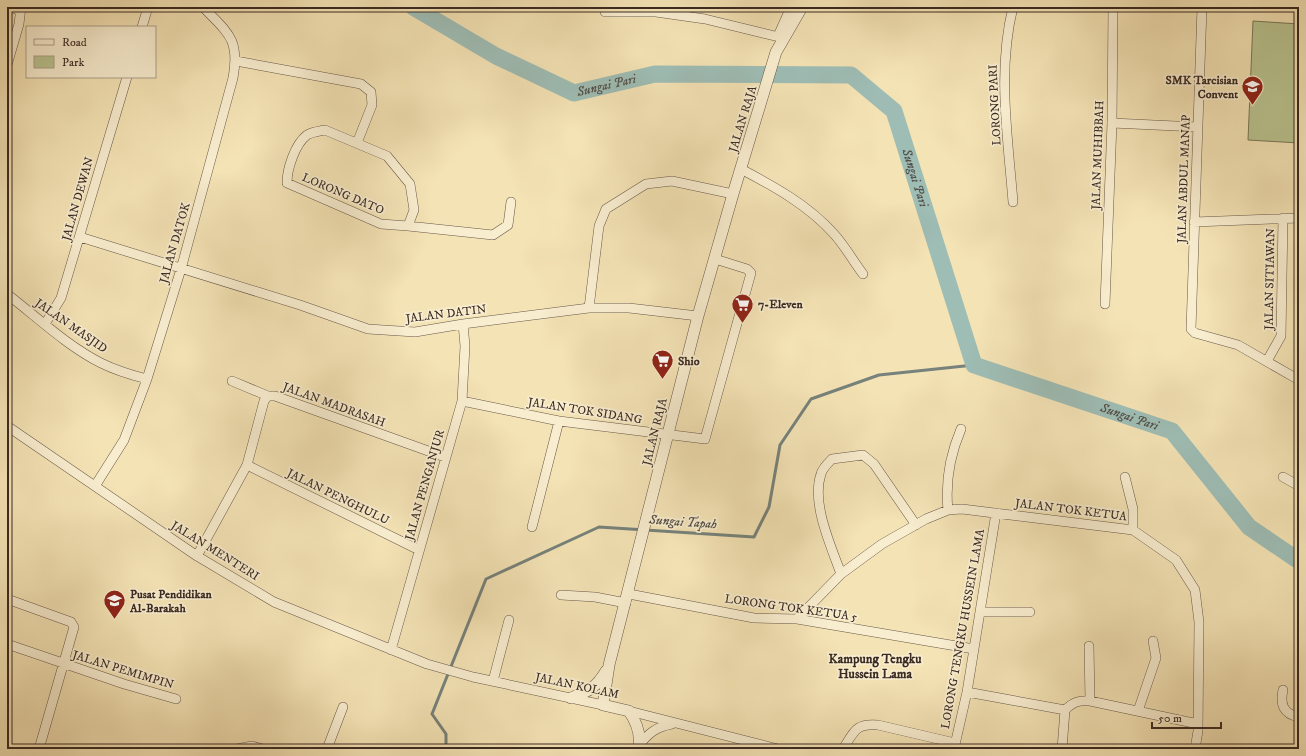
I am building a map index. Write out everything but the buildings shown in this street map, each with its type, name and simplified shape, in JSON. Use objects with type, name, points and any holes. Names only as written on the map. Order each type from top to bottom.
[{"type":"street","points":[[7,65],[19,24],[21,9],[11,7]]},
{"type":"street","points":[[142,26],[148,7]]},
{"type":"street","name":"JALAN DATOK","points":[[95,486],[124,440],[147,379],[181,269],[236,61],[233,40],[203,7]]},
{"type":"street","name":"JALAN RAJA","points":[[776,52],[776,44],[792,7]]},
{"type":"street","name":"JALAN RAJA","points":[[602,705],[609,665],[628,598],[698,316],[776,52],[802,7]]},
{"type":"street","name":"LORONG PARI","points":[[1012,7],[1007,30],[1004,77],[1013,202]]},
{"type":"street","name":"JALAN MUHIBBAH","points":[[1104,304],[1112,123],[1113,7]]},
{"type":"street","name":"JALAN ABDUL MANAP","points":[[1202,7],[1191,328],[1195,333],[1238,345],[1267,361]]},
{"type":"street","points":[[605,12],[656,12],[705,19],[779,37]]},
{"type":"street","points":[[236,61],[361,84],[371,92],[372,105],[357,143]]},
{"type":"street","name":"JALAN DEWAN","points":[[45,324],[61,298],[127,78]]},
{"type":"street","points":[[1112,123],[1197,127]]},
{"type":"street","name":"LORONG DATO","points":[[325,130],[357,143],[387,156],[410,184],[414,210],[408,226],[381,224],[287,183],[287,173],[300,144],[308,134],[325,130]]},
{"type":"street","points":[[741,169],[783,192],[822,222],[844,246],[863,274]]},
{"type":"street","points":[[589,308],[599,226],[606,209],[646,184],[653,183],[672,181],[733,194]]},
{"type":"street","points":[[408,226],[493,235],[508,225],[511,202]]},
{"type":"street","name":"JALAN SITIAWAN","points":[[1267,361],[1281,336],[1283,218]]},
{"type":"street","points":[[1194,222],[1299,218]]},
{"type":"street","name":"JALAN DATIN","points":[[80,237],[300,305],[368,329],[415,332],[463,324],[589,308],[629,308],[698,316]]},
{"type":"street","name":"JALAN TOK SIDANG","points":[[462,401],[559,421],[667,436],[705,439],[751,273],[747,269],[715,258]]},
{"type":"street","name":"JALAN MASJID","points":[[7,294],[45,324],[100,362],[127,374],[147,379]]},
{"type":"street","name":"JALAN PENGANJUR","points":[[391,650],[462,401],[465,346],[463,324]]},
{"type":"street","points":[[1267,361],[1299,380]]},
{"type":"street","points":[[232,381],[268,396]]},
{"type":"street","name":"JALAN MADRASAH","points":[[197,556],[247,465],[264,401],[268,396],[275,396],[445,457]]},
{"type":"street","points":[[532,527],[559,421]]},
{"type":"street","name":"JALAN MENTERI","points":[[7,426],[197,556],[274,602],[426,664],[473,676]]},
{"type":"street","points":[[948,510],[947,483],[952,451],[961,429]]},
{"type":"street","points":[[841,574],[825,529],[818,502],[821,474],[832,459],[863,455],[874,464],[916,525]]},
{"type":"street","name":"JALAN PENGHULU","points":[[247,465],[419,550]]},
{"type":"street","points":[[1125,477],[1133,509],[1133,530]]},
{"type":"street","points":[[1283,477],[1299,486]]},
{"type":"street","name":"JALAN TOK KETUA","points":[[796,619],[841,574],[882,544],[916,525],[948,510],[962,509],[1133,530],[1176,560],[1195,590],[1198,622],[1198,724],[1195,749]]},
{"type":"street","name":"LORONG TENGKU HUSSEIN LAMA","points":[[955,746],[967,692],[996,514]]},
{"type":"street","name":"LORONG TOK KETUA 5","points":[[561,596],[628,598],[754,618],[796,619],[974,649]]},
{"type":"street","name":"JALAN PEMIMPIN","points":[[7,599],[73,624],[75,630],[63,664]]},
{"type":"street","points":[[980,612],[1030,612]]},
{"type":"street","points":[[493,681],[509,620]]},
{"type":"street","points":[[1138,711],[1156,658],[1153,641]]},
{"type":"street","name":"JALAN PEMIMPIN","points":[[7,644],[63,664],[176,699]]},
{"type":"street","points":[[1089,646],[1090,701]]},
{"type":"street","points":[[39,749],[63,664]]},
{"type":"street","points":[[571,698],[589,691],[598,684],[609,665]]},
{"type":"street","name":"JALAN KOLAM","points":[[473,676],[602,705],[778,749]]},
{"type":"street","points":[[606,686],[614,702],[626,711],[637,725],[640,735],[639,747]]},
{"type":"street","points":[[1283,690],[1281,698],[1283,707],[1287,714],[1299,717]]},
{"type":"street","points":[[967,692],[1064,710]]},
{"type":"street","points":[[1062,749],[1064,710],[1072,703],[1080,700],[1198,724]]},
{"type":"street","points":[[327,749],[343,708]]},
{"type":"street","name":"JALAN KOLAM","points":[[639,747],[649,733],[657,727],[675,723]]},
{"type":"street","points":[[843,749],[856,730],[865,724],[878,724],[955,746]]},
{"type":"street","points":[[237,749],[252,746],[263,749]]},
{"type":"green space","points":[[1253,21],[1299,24],[1299,143],[1248,140]]},
{"type":"waterway","name":"Sungai Pari","points":[[413,7],[496,56],[574,93],[655,74],[851,75],[894,111],[974,365],[1172,431],[1249,527],[1299,561]]},
{"type":"waterway","name":"Sungai Tapah","points":[[446,749],[446,734],[432,714],[486,579],[599,527],[754,537],[769,507],[780,445],[811,399],[879,375],[974,365]]},
{"type":"place","name":"SMK Tarcisian Convent","points":[[1253,106]]},
{"type":"place","name":"7-Eleven","points":[[742,324]]},
{"type":"place","name":"Shio","points":[[663,380]]},
{"type":"place","name":"Pusat Pendidikan Al-Barakah","points":[[115,620]]},
{"type":"district","name":"Kampung Tengku Hussein Lama","points":[[875,666]]}]
